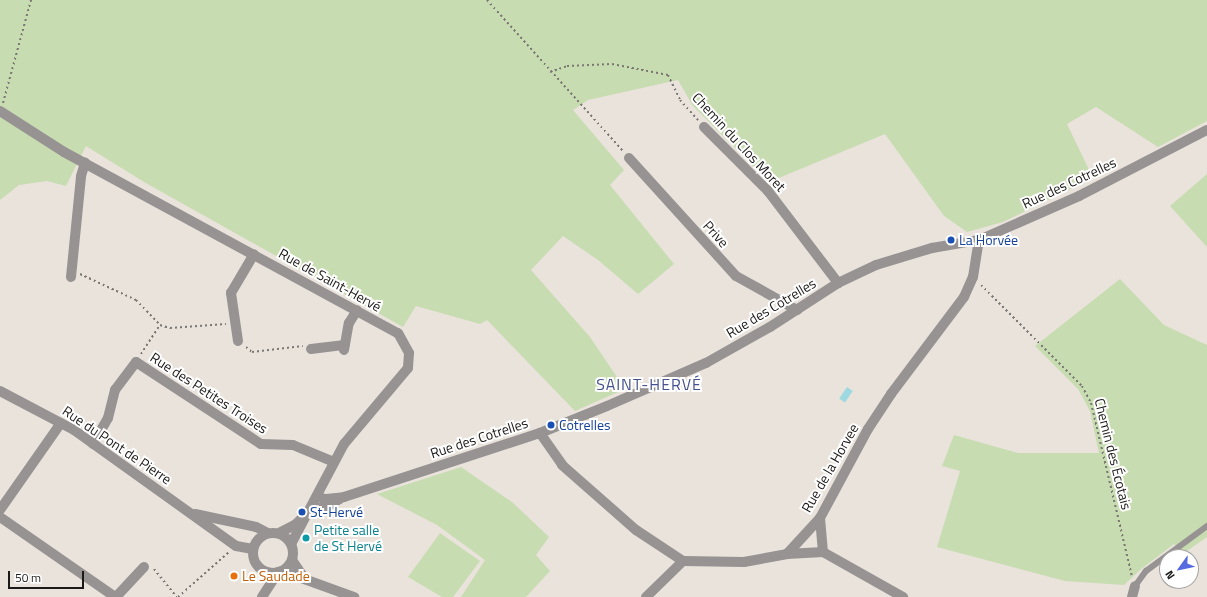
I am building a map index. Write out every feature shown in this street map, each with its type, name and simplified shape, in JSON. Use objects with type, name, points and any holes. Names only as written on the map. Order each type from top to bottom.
[{"type":"street","name":"Rue de Saint-Hervé","points":[[2,107],[64,152],[398,333],[409,353],[408,368],[344,444],[311,509]]},
{"type":"street","name":"Chemin du Clos Moret","points":[[704,127],[768,191],[838,283]]},
{"type":"street","name":"Rue des Cotrelles","points":[[311,509],[326,507],[344,497],[540,433],[706,363],[797,310],[838,283],[876,265],[932,248],[979,240],[1079,196],[1207,130]]},
{"type":"street","name":"Prive","points":[[629,158],[736,276],[797,310]]},
{"type":"street","points":[[71,274],[81,176],[86,163]]},
{"type":"street","name":"Rue de la Horvee","points":[[787,554],[820,518],[872,423],[891,394],[964,296],[973,277],[979,240]]},
{"type":"street","points":[[238,341],[231,293],[254,254]]},
{"type":"street","points":[[311,349],[345,348],[349,323],[356,310]]},
{"type":"street","name":"Rue des Petites Troises","points":[[93,444],[108,418],[115,390],[136,362],[261,444],[293,445],[334,462]]},
{"type":"street","name":"Rue du Pont de Pierre","points":[[0,391],[61,423],[93,444],[195,514],[214,532],[236,546],[253,549]]},
{"type":"street","points":[[0,510],[61,423]]},
{"type":"street","points":[[540,433],[562,465],[636,530],[683,561],[744,562],[787,554],[824,552],[890,593],[903,597]]},
{"type":"street","name":"Rue des Cotrelles","points":[[317,497],[326,499],[344,497]]},
{"type":"street","points":[[272,583],[265,571],[255,562],[253,549],[258,539],[268,533],[279,533],[295,525],[311,509]]},
{"type":"street","points":[[305,580],[292,560],[291,544],[311,509]]},
{"type":"street","name":"Rue du Pont de Pierre","points":[[195,514],[256,527],[268,533]]},
{"type":"street","points":[[0,517],[116,597],[144,567]]},
{"type":"street","points":[[820,518],[824,552]]},
{"type":"street","points":[[279,533],[291,544]]},
{"type":"street","points":[[262,597],[280,571],[292,560]]},
{"type":"street","points":[[646,597],[683,561]]},
{"type":"street","points":[[265,571],[280,571],[354,597]]},
{"type":"street","points":[[1132,597],[1135,586]]},
{"type":"lane","points":[[1135,586],[1146,571],[1207,526]]},
{"type":"path","points":[[2,107],[31,0]]},
{"type":"path","points":[[487,0],[550,72],[629,158]]},
{"type":"path","name":"Chemin du Clos Moret","points":[[550,72],[567,66],[612,64],[668,75],[680,100],[704,127]]},
{"type":"path","points":[[71,274],[136,300],[160,325],[170,328],[236,323]]},
{"type":"path","name":"Chemin des Écotais","points":[[973,277],[1082,386],[1091,403],[1135,586]]},
{"type":"path","points":[[136,362],[160,325]]},
{"type":"path","points":[[238,341],[252,352],[307,346],[311,349]]},
{"type":"path","points":[[144,567],[150,565],[178,597],[218,560],[236,546]]},
{"type":"green space","points":[[0,0],[1207,0],[1207,121],[1158,147],[1096,107],[1067,124],[1093,178],[1003,222],[967,232],[944,216],[885,134],[769,182],[693,106],[678,80],[588,100],[573,110],[624,170],[610,185],[674,264],[638,294],[598,260],[563,236],[531,270],[590,337],[625,389],[575,411],[487,320],[480,324],[416,306],[403,327],[144,182],[86,146],[66,186],[47,181],[19,185],[0,200]]},
{"type":"green space","points":[[1207,174],[1207,247],[1170,206]]},
{"type":"green space","points":[[1120,279],[1164,325],[1207,345],[1207,537],[1190,549],[1180,549],[1174,544],[1167,549],[1159,549],[1159,555],[1124,585],[1065,581],[937,547],[960,471],[942,466],[954,435],[1018,453],[1099,453],[1090,411],[1078,389],[1035,346]]},
{"type":"green space","points":[[461,467],[512,502],[549,537],[536,555],[550,571],[526,597],[461,597],[485,560],[437,525],[377,494]]},
{"type":"green space","points":[[440,533],[480,561],[453,597],[442,597],[408,577]]},
{"type":"water","points":[[847,387],[853,391],[845,403],[839,399]]},
{"type":"place","name":"La Horvée","points":[[951,240]]},
{"type":"place","name":"Cotrelles","points":[[551,425]]},
{"type":"place","name":"St-Hervé","points":[[302,512]]},
{"type":"place","name":"Petite salle de St Hervé","points":[[306,538]]},
{"type":"place","name":"Le Saudade","points":[[234,576]]},
{"type":"district","name":"SAINT-HERVÉ","points":[[649,384]]}]
